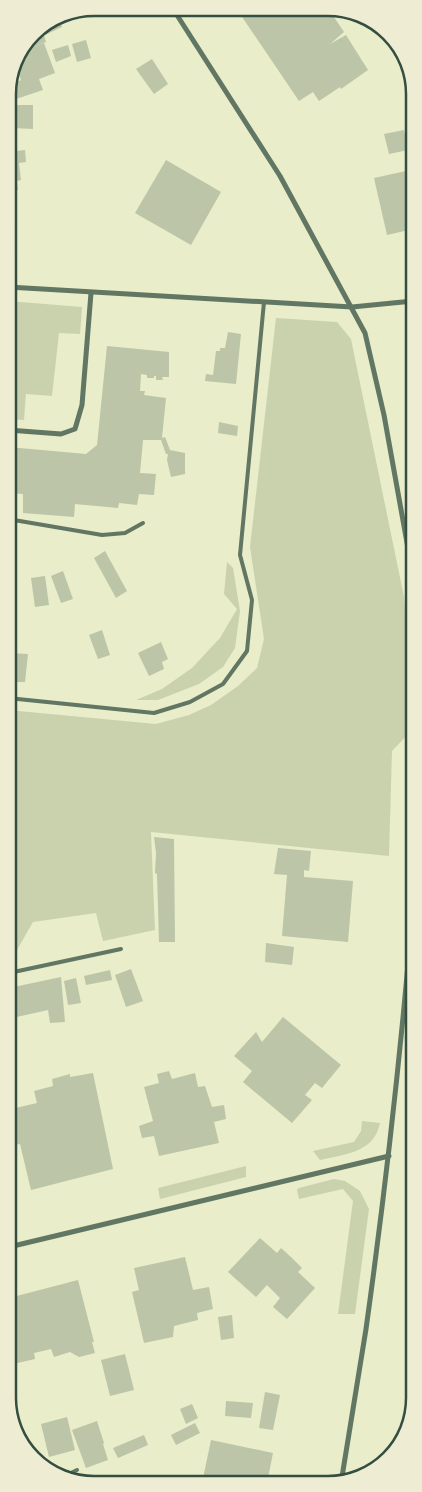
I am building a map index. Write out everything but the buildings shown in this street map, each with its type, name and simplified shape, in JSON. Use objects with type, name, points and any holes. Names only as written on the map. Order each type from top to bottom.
[{"type":"street","points":[[177,16],[280,176],[365,333],[384,415],[406,537]]},
{"type":"street","points":[[16,288],[352,307],[406,301]]},
{"type":"street","points":[[16,431],[61,434],[75,429],[82,405],[91,293]]},
{"type":"street","points":[[342,1474],[366,1331],[389,1156],[406,992]]},
{"type":"street","points":[[16,1245],[389,1156]]},
{"type":"lane","points":[[16,699],[154,713],[190,702],[223,684],[247,651],[252,600],[240,556],[264,302]]},
{"type":"lane","points":[[16,520],[102,534],[125,533],[143,523]]},
{"type":"lane","points":[[16,972],[121,949]]},
{"type":"lane","points":[[72,1473],[77,1470]]},
{"type":"green space","points":[[16,302],[82,307],[80,334],[59,333],[52,396],[26,394],[24,420],[16,420]]},
{"type":"green space","points":[[276,318],[337,322],[351,339],[404,597],[406,623],[406,736],[392,751],[389,856],[151,832],[155,930],[103,941],[96,913],[33,922],[16,952],[16,711],[156,724],[189,715],[211,705],[238,686],[257,668],[264,639],[250,547]]},
{"type":"green space","points":[[227,562],[233,568],[240,611],[235,648],[223,667],[199,684],[158,700],[136,700],[162,689],[192,668],[220,638],[237,609],[224,594]]},
{"type":"green space","points":[[362,1121],[380,1123],[372,1141],[365,1146],[348,1154],[320,1160],[313,1151],[354,1142],[361,1131]]},
{"type":"green space","points":[[246,1166],[246,1177],[160,1199],[158,1188]]},
{"type":"green space","points":[[334,1179],[345,1181],[360,1191],[369,1209],[355,1314],[338,1314],[353,1201],[343,1189],[299,1199],[297,1190]]}]
